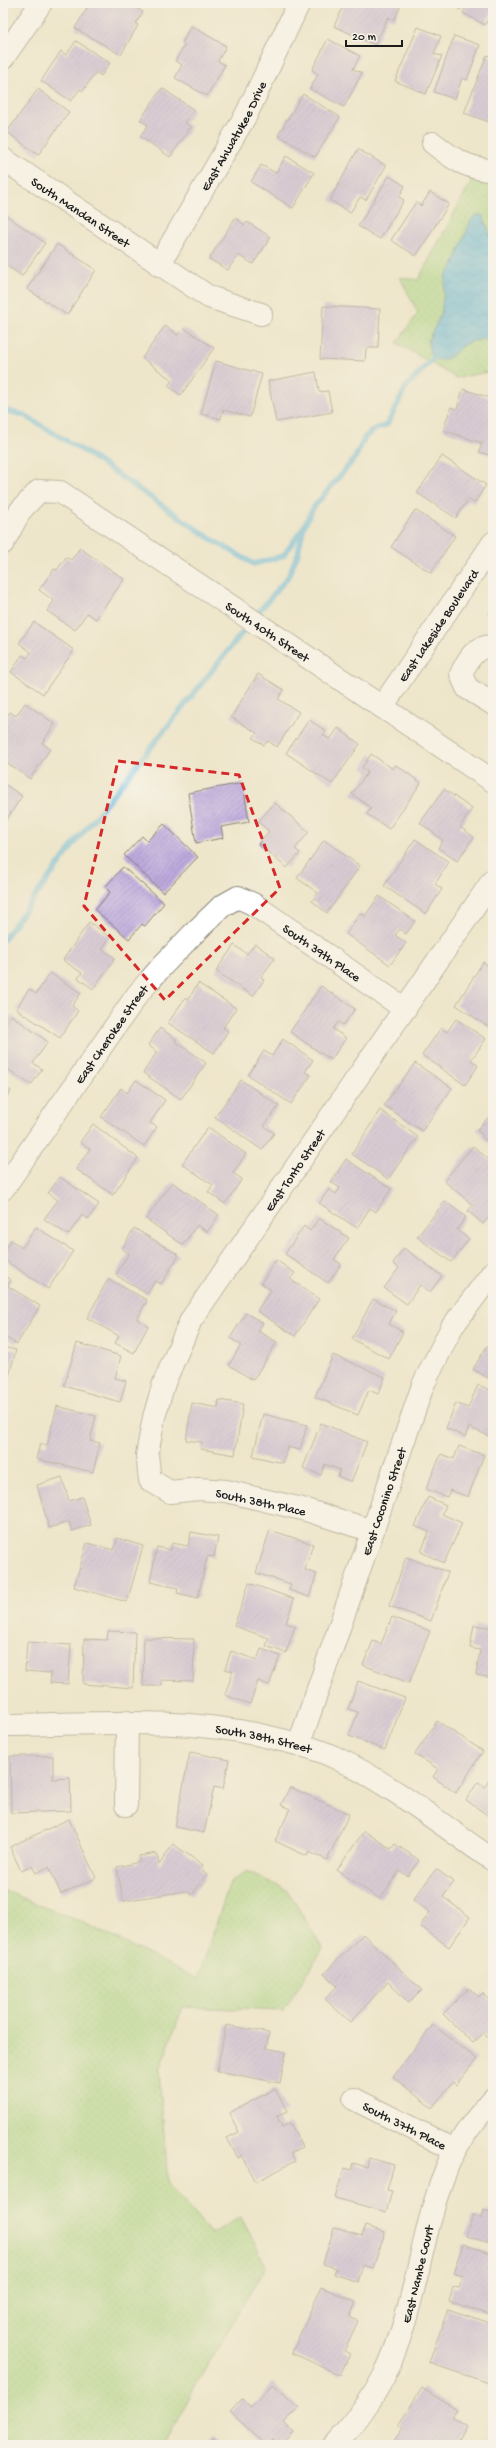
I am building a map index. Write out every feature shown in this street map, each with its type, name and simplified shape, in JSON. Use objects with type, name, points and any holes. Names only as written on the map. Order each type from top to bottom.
[{"type":"street","points":[[3,58],[41,3]]},
{"type":"street","name":"East Ahwatukee Drive","points":[[159,264],[246,115],[299,3]]},
{"type":"street","points":[[433,143],[455,161],[478,169],[493,171]]},
{"type":"street","name":"South Mandan Street","points":[[3,159],[208,297],[261,314]]},
{"type":"street","name":"South 40th Street","points":[[3,543],[20,511],[39,491],[60,492],[234,610],[493,781]]},
{"type":"street","name":"East Lakeside Boulevard","points":[[382,707],[493,543]]},
{"type":"street","points":[[493,646],[482,646],[468,658],[461,674],[468,688],[493,704]]},
{"type":"street","name":"East Tonto Street","points":[[150,1480],[147,1455],[154,1417],[164,1383],[191,1320],[493,880]]},
{"type":"street","name":"South 39th Place","points":[[238,897],[253,904],[405,1009]]},
{"type":"street","name":"East Cherokee Street","points":[[3,1189],[137,995],[192,935],[222,906],[238,897]]},
{"type":"street","name":"East Coconino Street","points":[[299,1744],[423,1385],[452,1328],[493,1272]]},
{"type":"street","name":"South 38th Place","points":[[150,1480],[170,1492],[198,1489],[226,1491],[306,1510],[373,1530]]},
{"type":"street","points":[[126,1805],[127,1722]]},
{"type":"street","name":"South 38th Street","points":[[3,1725],[163,1722],[246,1731],[299,1744],[333,1756],[376,1781],[493,1860]]},
{"type":"street","name":"South 37th Place","points":[[354,2099],[455,2150]]},
{"type":"street","name":"East Nambe Court","points":[[334,2445],[358,2418],[384,2375],[397,2343],[442,2183],[455,2150],[465,2134],[493,2099]]},
{"type":"highlighted area","points":[[118,761],[239,775],[280,888],[165,1000],[84,906]]},
{"type":"green space","points":[[472,180],[493,181],[493,371],[456,378],[397,343],[418,313],[400,277],[418,280]]},
{"type":"green space","points":[[247,1871],[287,1890],[323,1949],[283,2011],[183,2007],[159,2071],[168,2184],[211,2234],[241,2217],[266,2266],[194,2388],[165,2445],[3,2445],[3,1890],[84,1923],[198,1979],[230,1882]]},
{"type":"water","points":[[476,215],[483,215],[493,243],[493,337],[467,343],[446,359],[434,359],[430,353],[428,341],[441,314],[446,275],[453,266],[470,222]]},
{"type":"building","points":[[90,3],[127,3],[143,12],[136,23],[138,25],[121,55],[75,28]]},
{"type":"building","points":[[345,3],[397,3],[401,5],[394,20],[388,17],[375,45],[334,26]]},
{"type":"building","points":[[447,3],[462,3],[460,9]]},
{"type":"building","points":[[468,3],[493,3],[493,10],[485,25],[463,13]]},
{"type":"building","points":[[191,26],[226,46],[218,61],[225,65],[207,96],[175,78],[182,65],[175,61],[185,45],[182,43]]},
{"type":"building","points":[[418,27],[441,36],[434,54],[442,56],[426,94],[395,81]]},
{"type":"building","points":[[454,36],[480,45],[467,80],[462,78],[455,99],[434,92]]},
{"type":"building","points":[[328,39],[360,56],[353,69],[362,73],[344,107],[310,89],[318,74],[312,70]]},
{"type":"building","points":[[76,41],[110,63],[101,76],[96,72],[83,91],[80,89],[71,101],[41,81],[61,51],[66,55]]},
{"type":"building","points":[[487,55],[493,57],[493,112],[489,122],[464,113]]},
{"type":"building","points":[[162,88],[194,110],[185,123],[191,127],[170,157],[140,136],[148,125],[140,120]]},
{"type":"building","points":[[38,89],[69,112],[38,155],[7,132]]},
{"type":"building","points":[[303,94],[340,117],[315,157],[278,135]]},
{"type":"building","points":[[358,149],[386,166],[366,200],[360,197],[350,213],[330,200]]},
{"type":"building","points":[[286,156],[314,173],[293,208],[251,182],[261,165],[276,173]]},
{"type":"building","points":[[389,176],[405,186],[399,197],[404,200],[380,239],[358,226]]},
{"type":"building","points":[[430,192],[449,204],[416,256],[391,240],[416,202],[421,206]]},
{"type":"building","points":[[3,213],[45,243],[22,276],[3,263]]},
{"type":"building","points":[[235,218],[245,225],[247,222],[271,237],[253,264],[238,255],[228,270],[209,259]]},
{"type":"building","points":[[57,244],[96,270],[67,315],[27,289]]},
{"type":"building","points":[[323,306],[380,309],[378,348],[366,348],[365,361],[320,359]]},
{"type":"building","points":[[165,326],[178,335],[184,328],[214,348],[181,395],[168,386],[172,380],[142,358]]},
{"type":"building","points":[[216,361],[262,374],[250,417],[223,410],[221,419],[201,414]]},
{"type":"building","points":[[316,372],[319,392],[328,391],[332,412],[276,422],[268,381]]},
{"type":"building","points":[[463,389],[493,399],[493,456],[479,452],[482,443],[443,430],[451,407],[457,409]]},
{"type":"building","points":[[442,456],[486,485],[474,503],[468,499],[456,518],[417,493]]},
{"type":"building","points":[[415,510],[455,536],[431,573],[391,547]]},
{"type":"building","points":[[80,548],[124,579],[96,619],[87,613],[75,630],[47,611],[54,601],[39,590],[54,569],[57,570],[66,557],[71,560]]},
{"type":"building","points":[[493,606],[493,616],[489,613]]},
{"type":"building","points":[[34,622],[74,650],[43,694],[11,672],[22,655],[27,658],[31,652],[19,643]]},
{"type":"building","points":[[258,674],[284,690],[278,699],[299,712],[277,747],[268,741],[264,745],[253,738],[257,733],[231,717]]},
{"type":"building","points":[[25,703],[55,724],[42,743],[50,749],[30,779],[3,760],[3,722],[10,712],[16,716]]},
{"type":"building","points":[[309,720],[326,731],[323,735],[330,740],[338,728],[360,744],[332,784],[286,753]]},
{"type":"building","points":[[371,754],[393,769],[396,765],[421,783],[389,829],[367,814],[371,808],[352,794],[368,772],[362,768]]},
{"type":"building","points":[[3,783],[22,796],[3,825]]},
{"type":"building","points":[[243,783],[249,822],[221,827],[223,838],[196,843],[188,793]]},
{"type":"building","points":[[444,789],[472,809],[460,827],[474,837],[457,861],[438,848],[443,840],[420,823]]},
{"type":"building","points":[[275,803],[309,832],[295,849],[300,853],[287,868],[258,844],[269,831],[258,822]]},
{"type":"building","points":[[164,824],[198,857],[163,893],[124,855],[142,836],[147,841]]},
{"type":"building","points":[[415,839],[449,862],[435,884],[442,889],[426,914],[384,886]]},
{"type":"building","points":[[324,840],[360,866],[327,913],[312,901],[318,893],[297,878]]},
{"type":"building","points":[[123,867],[164,903],[145,926],[142,924],[129,939],[95,910],[110,892],[105,887]]},
{"type":"building","points":[[379,896],[415,921],[406,934],[400,929],[395,935],[406,943],[390,965],[346,934],[360,913],[365,916]]},
{"type":"building","points":[[89,922],[110,937],[102,949],[115,958],[93,989],[78,978],[82,973],[63,960]]},
{"type":"building","points":[[255,944],[275,958],[261,977],[264,980],[253,996],[216,971],[234,945],[247,954]]},
{"type":"building","points":[[483,962],[493,969],[493,1030],[456,1005]]},
{"type":"building","points":[[50,973],[81,993],[72,1006],[78,1011],[60,1038],[16,1009],[29,989],[36,994]]},
{"type":"building","points":[[198,983],[236,1008],[223,1028],[228,1031],[214,1053],[168,1023],[185,998],[188,1000]]},
{"type":"building","points":[[321,986],[355,1009],[343,1025],[338,1022],[333,1029],[346,1038],[331,1060],[290,1032]]},
{"type":"building","points":[[11,1015],[48,1042],[33,1063],[42,1069],[31,1085],[3,1066],[3,1026]]},
{"type":"building","points":[[456,1019],[486,1039],[471,1060],[478,1066],[465,1085],[422,1055],[441,1028],[447,1032]]},
{"type":"building","points":[[160,1028],[176,1039],[175,1041],[206,1063],[181,1099],[143,1073],[157,1052],[148,1045]]},
{"type":"building","points":[[283,1039],[313,1060],[305,1072],[311,1075],[291,1104],[248,1075],[264,1051],[272,1056]]},
{"type":"building","points":[[415,1063],[452,1088],[422,1131],[384,1105]]},
{"type":"building","points":[[136,1080],[165,1100],[150,1123],[157,1127],[144,1146],[101,1117],[121,1088],[127,1093]]},
{"type":"building","points":[[241,1080],[279,1106],[264,1126],[274,1133],[262,1150],[215,1117]]},
{"type":"building","points":[[3,1085],[11,1091],[3,1102]]},
{"type":"building","points":[[380,1110],[418,1137],[388,1179],[352,1154]]},
{"type":"building","points":[[493,1112],[493,1147],[477,1130]]},
{"type":"building","points":[[3,1116],[7,1119],[3,1125]]},
{"type":"building","points":[[93,1124],[138,1158],[113,1195],[76,1169],[90,1149],[80,1142]]},
{"type":"building","points":[[208,1127],[246,1154],[233,1173],[242,1179],[225,1204],[208,1192],[213,1185],[182,1164]]},
{"type":"building","points":[[473,1146],[493,1163],[493,1212],[483,1224],[468,1211],[473,1205],[444,1181]]},
{"type":"building","points":[[346,1159],[391,1189],[376,1212],[370,1208],[357,1228],[319,1203],[329,1189],[336,1194],[340,1188],[331,1182]]},
{"type":"building","points":[[60,1177],[99,1204],[88,1219],[82,1215],[68,1235],[44,1219],[58,1200],[48,1193]]},
{"type":"building","points":[[172,1182],[219,1215],[207,1232],[197,1225],[183,1245],[146,1219]]},
{"type":"building","points":[[445,1201],[466,1217],[457,1230],[469,1239],[451,1262],[417,1237]]},
{"type":"building","points":[[319,1218],[349,1238],[334,1259],[341,1264],[328,1283],[285,1254],[304,1226],[310,1231]]},
{"type":"building","points":[[36,1227],[73,1251],[48,1289],[3,1259],[3,1253],[11,1240],[22,1248]]},
{"type":"building","points":[[134,1228],[179,1255],[161,1284],[155,1281],[147,1294],[116,1275],[129,1253],[122,1249]]},
{"type":"building","points":[[404,1248],[442,1276],[430,1292],[420,1285],[407,1304],[384,1288],[399,1268],[393,1263]]},
{"type":"building","points":[[276,1260],[295,1273],[290,1279],[319,1299],[295,1336],[257,1311],[271,1290],[261,1283]]},
{"type":"building","points":[[3,1275],[11,1280],[8,1286],[40,1306],[17,1344],[3,1336]]},
{"type":"building","points":[[108,1279],[147,1300],[137,1319],[148,1326],[134,1353],[115,1343],[119,1336],[87,1318]]},
{"type":"building","points":[[373,1299],[396,1311],[389,1324],[403,1332],[389,1359],[352,1339]]},
{"type":"building","points":[[246,1313],[263,1323],[258,1331],[277,1342],[253,1380],[229,1365],[241,1345],[230,1338]]},
{"type":"building","points":[[77,1343],[121,1356],[115,1378],[126,1381],[120,1402],[64,1386]]},
{"type":"building","points":[[487,1346],[493,1349],[493,1381],[473,1369]]},
{"type":"building","points":[[3,1347],[16,1350],[4,1395],[3,1395]]},
{"type":"building","points":[[333,1355],[385,1377],[378,1394],[369,1390],[358,1415],[315,1397]]},
{"type":"building","points":[[478,1385],[493,1391],[493,1438],[469,1427],[465,1437],[446,1428],[456,1403],[468,1408]]},
{"type":"building","points":[[219,1400],[243,1404],[235,1455],[201,1449],[202,1442],[186,1440],[192,1403],[218,1408]]},
{"type":"building","points":[[57,1406],[96,1416],[90,1441],[100,1443],[93,1472],[36,1459],[40,1444],[47,1446]]},
{"type":"building","points":[[263,1414],[307,1425],[300,1450],[287,1447],[283,1463],[253,1456]]},
{"type":"building","points":[[321,1423],[367,1442],[351,1482],[338,1476],[340,1470],[325,1464],[321,1475],[303,1468]]},
{"type":"building","points":[[459,1446],[484,1455],[468,1497],[450,1490],[447,1497],[426,1489],[441,1454],[454,1459]]},
{"type":"building","points":[[62,1477],[69,1501],[82,1497],[91,1525],[72,1531],[69,1522],[49,1528],[37,1485]]},
{"type":"building","points":[[428,1497],[446,1505],[442,1514],[462,1523],[444,1563],[421,1552],[429,1532],[415,1526]]},
{"type":"building","points":[[270,1530],[313,1544],[305,1570],[317,1574],[309,1597],[289,1590],[291,1584],[256,1573]]},
{"type":"building","points":[[191,1532],[218,1537],[214,1557],[207,1556],[198,1598],[177,1593],[178,1588],[150,1582],[157,1547],[171,1550],[172,1543],[188,1546]]},
{"type":"building","points":[[117,1538],[143,1546],[127,1602],[74,1587],[87,1543],[114,1550]]},
{"type":"building","points":[[406,1557],[448,1572],[431,1621],[389,1606]]},
{"type":"building","points":[[249,1583],[294,1599],[286,1623],[295,1626],[286,1653],[266,1646],[269,1638],[234,1626]]},
{"type":"building","points":[[392,1617],[430,1631],[409,1683],[363,1665],[373,1641],[381,1644]]},
{"type":"building","points":[[474,1625],[493,1628],[493,1678],[476,1675],[480,1650],[470,1648]]},
{"type":"building","points":[[108,1631],[135,1632],[133,1688],[83,1684],[84,1639],[107,1640]]},
{"type":"building","points":[[144,1638],[194,1639],[193,1681],[162,1680],[162,1686],[143,1686]]},
{"type":"building","points":[[27,1642],[71,1645],[68,1684],[50,1683],[51,1673],[25,1671]]},
{"type":"building","points":[[261,1649],[280,1656],[269,1685],[258,1681],[250,1704],[225,1695],[233,1671],[225,1669],[231,1651],[257,1660]]},
{"type":"building","points":[[358,1681],[405,1698],[385,1750],[349,1736],[358,1712],[348,1709]]},
{"type":"building","points":[[437,1721],[483,1751],[456,1793],[433,1777],[438,1769],[415,1754]]},
{"type":"building","points":[[190,1752],[229,1760],[223,1789],[214,1787],[204,1833],[175,1827]]},
{"type":"building","points":[[10,1756],[53,1756],[53,1779],[70,1778],[71,1811],[11,1813]]},
{"type":"building","points":[[493,1774],[493,1819],[466,1800],[478,1782],[485,1787]]},
{"type":"building","points":[[290,1787],[349,1814],[327,1860],[309,1852],[307,1856],[275,1841],[290,1809],[281,1805]]},
{"type":"building","points":[[69,1819],[96,1878],[61,1894],[49,1867],[36,1873],[32,1866],[21,1871],[10,1847]]},
{"type":"building","points":[[364,1831],[391,1849],[395,1844],[419,1860],[408,1876],[399,1871],[380,1899],[337,1870]]},
{"type":"building","points":[[173,1844],[203,1865],[200,1869],[207,1874],[192,1895],[186,1891],[123,1901],[117,1867],[140,1862],[139,1856],[157,1853],[159,1865]]},
{"type":"building","points":[[436,1869],[454,1882],[443,1897],[470,1917],[449,1947],[420,1926],[430,1912],[413,1900]]},
{"type":"building","points":[[363,1934],[422,1990],[409,2003],[388,1982],[350,2022],[325,1999],[337,1986],[324,1974]]},
{"type":"building","points":[[469,1988],[479,1997],[483,1993],[493,2003],[492,2040],[484,2033],[473,2043],[443,2014]]},
{"type":"building","points":[[226,2025],[269,2033],[266,2048],[286,2052],[280,2083],[217,2071]]},
{"type":"building","points":[[433,2025],[477,2059],[456,2085],[453,2082],[432,2108],[393,2077]]},
{"type":"building","points":[[275,2089],[287,2111],[277,2116],[282,2127],[290,2123],[303,2147],[291,2153],[295,2161],[256,2182],[242,2155],[238,2158],[227,2138],[239,2132],[229,2113]]},
{"type":"building","points":[[369,2158],[394,2165],[387,2190],[392,2191],[386,2212],[335,2198],[344,2168],[351,2170],[353,2163],[367,2167]]},
{"type":"building","points":[[493,2201],[493,2244],[466,2236],[473,2215],[482,2218],[484,2210],[489,2212]]},
{"type":"building","points":[[365,2226],[385,2232],[373,2268],[363,2265],[358,2282],[334,2274],[336,2268],[323,2264],[334,2228],[362,2236]]},
{"type":"building","points":[[463,2244],[493,2254],[493,2316],[449,2301],[453,2287],[459,2288],[463,2276],[453,2273]]},
{"type":"building","points":[[321,2287],[356,2302],[350,2317],[358,2321],[344,2351],[350,2354],[340,2375],[292,2353]]},
{"type":"building","points":[[448,2309],[493,2324],[493,2370],[489,2383],[429,2363]]},
{"type":"building","points":[[273,2384],[299,2408],[284,2423],[293,2432],[281,2445],[273,2439],[266,2445],[230,2412],[242,2399],[251,2407]]},
{"type":"building","points":[[422,2388],[457,2410],[452,2417],[467,2427],[455,2445],[392,2444],[404,2427],[399,2424]]},
{"type":"building","points":[[214,2437],[223,2445],[206,2445]]},
{"type":"waterway","points":[[3,410],[24,415],[85,452],[211,539],[254,564],[283,556],[303,528],[313,508],[355,458],[365,437],[375,429],[387,425],[406,387],[437,354]]},
{"type":"waterway","points":[[255,616],[288,577],[298,553],[303,531]]},
{"type":"waterway","points":[[3,940],[77,840],[250,623]]}]
